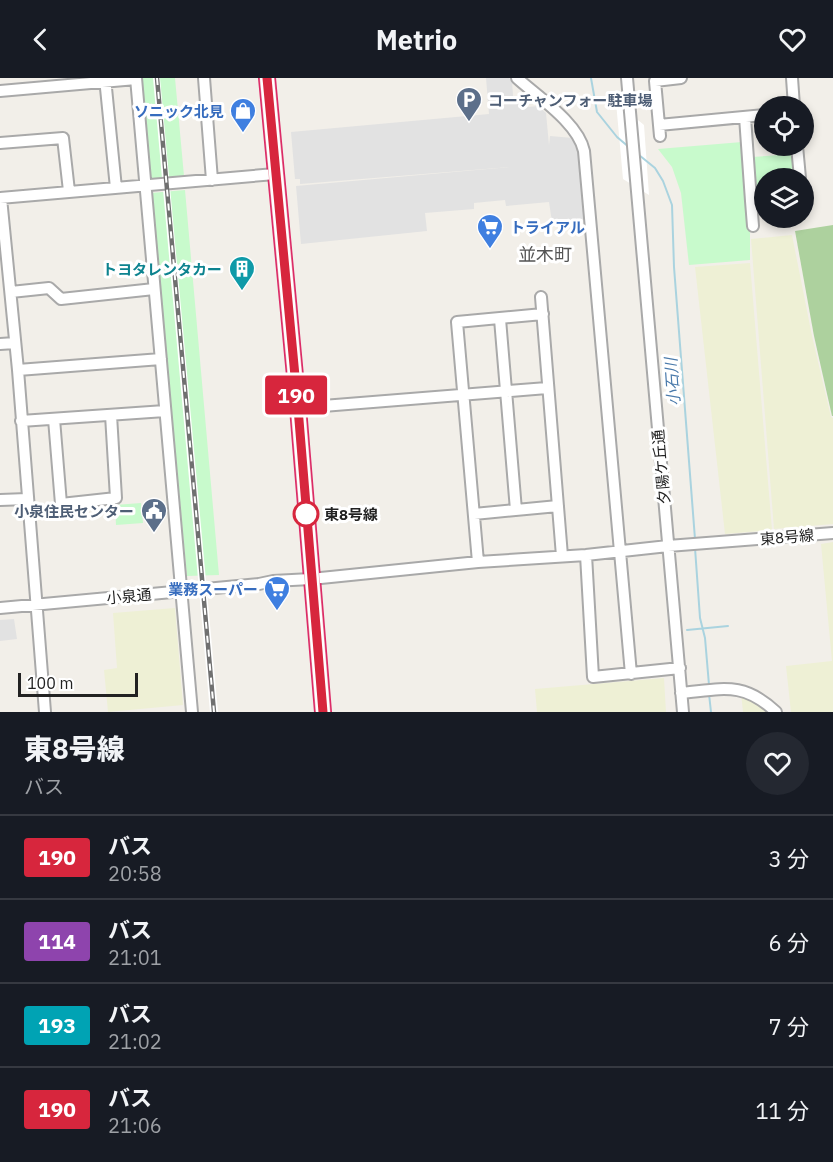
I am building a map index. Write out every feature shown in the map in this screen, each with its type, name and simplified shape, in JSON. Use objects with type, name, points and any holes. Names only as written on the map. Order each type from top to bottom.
[{"type":"highway","points":[[267,78],[298,408],[323,712]]},
{"type":"street","points":[[0,91],[27,83],[136,78],[192,712]]},
{"type":"street","points":[[204,78],[212,180]]},
{"type":"street","name":"夕陽ケ丘通","points":[[627,78],[683,712]]},
{"type":"street","points":[[660,136],[655,79],[681,78]]},
{"type":"street","points":[[792,78],[793,96]]},
{"type":"street","points":[[520,79],[574,129],[582,140],[632,674]]},
{"type":"street","points":[[106,80],[116,188]]},
{"type":"street","points":[[658,124],[754,116]]},
{"type":"street","points":[[745,117],[753,226]]},
{"type":"street","points":[[0,143],[63,138],[69,191]]},
{"type":"street","points":[[45,712],[18,370],[1,198],[275,174]]},
{"type":"street","points":[[11,292],[49,288],[61,299],[154,290]]},
{"type":"street","points":[[541,297],[562,556]]},
{"type":"street","points":[[478,562],[457,322],[543,314]]},
{"type":"street","points":[[500,319],[516,510]]},
{"type":"street","points":[[0,344],[15,343]]},
{"type":"street","points":[[18,370],[161,359]]},
{"type":"street","points":[[298,408],[548,388]]},
{"type":"street","points":[[21,421],[165,411]]},
{"type":"street","points":[[54,419],[61,504],[116,498],[111,415]]},
{"type":"street","points":[[0,500],[27,499]]},
{"type":"street","points":[[474,514],[558,506]]},
{"type":"street","name":"東8号線","points":[[311,579],[478,562],[586,555],[833,533]]},
{"type":"street","points":[[586,555],[592,677],[680,668]]},
{"type":"street","name":"小泉通","points":[[0,608],[311,579]]},
{"type":"street","points":[[681,693],[741,689],[763,700],[776,712]]},
{"type":"green space","points":[[140,78],[175,78],[184,176],[149,180]]},
{"type":"green space","points":[[742,142],[750,228],[750,260],[689,265],[681,193],[672,167],[658,149]]},
{"type":"green space","points":[[794,156],[795,168],[754,168],[754,175],[752,157]]},
{"type":"green space","points":[[185,190],[219,575],[187,576],[151,193]]},
{"type":"green space","points":[[833,225],[833,416],[814,336],[795,231]]},
{"type":"green space","points":[[792,235],[812,336],[833,418],[833,524],[774,529],[751,239]]},
{"type":"green space","points":[[750,263],[772,530],[725,534],[695,267]]},
{"type":"green space","points":[[141,503],[143,523],[116,525],[115,505]]},
{"type":"green space","points":[[833,542],[833,712],[791,712],[786,666],[832,661],[821,544]]},
{"type":"green space","points":[[175,608],[183,705],[108,712],[104,670],[117,668],[113,613]]},
{"type":"green space","points":[[664,678],[666,712],[537,712],[535,689]]},
{"type":"green space","points":[[741,693],[753,698],[769,712],[743,712]]},
{"type":"shaded area","points":[[486,78],[509,78],[512,81],[513,96],[527,96],[528,107],[538,106],[546,113],[549,145],[550,136],[573,138],[578,151],[586,219],[552,222],[549,202],[506,206],[505,200],[474,203],[474,209],[425,213],[427,231],[301,244],[296,186],[510,167],[300,184],[300,179],[295,179],[291,132],[489,114]]},
{"type":"shaded area","points":[[14,619],[17,639],[0,641],[0,620]]},
{"type":"pier","points":[[153,78],[160,78],[218,712],[210,712]]},
{"type":"pier","points":[[616,102],[644,125],[649,195],[623,179]]},
{"type":"waterway","name":"小石川","points":[[591,78],[597,112],[617,137],[630,148]]},
{"type":"waterway","name":"小石川","points":[[639,155],[655,168],[663,181],[672,205],[674,267],[695,539]]},
{"type":"waterway","name":"小石川","points":[[695,548],[700,618],[705,638],[709,685]]},
{"type":"waterway","points":[[687,630],[728,626]]},
{"type":"waterway","name":"小石川","points":[[709,694],[711,712]]},
{"type":"railway","points":[[157,78],[214,712]]},
{"type":"bus line","name":"190","points":[[267,78],[298,408],[323,712]]},
{"type":"place","name":"コーチャンフォー駐車場","points":[[469,123]]},
{"type":"place","name":"ソニック北見","points":[[243,134]]},
{"type":"place","name":"トライアル","points":[[490,250]]},
{"type":"place","name":"トヨタレンタカー","points":[[242,292]]},
{"type":"place","name":"東8号線","points":[[306,514]]},
{"type":"place","name":"小泉住民センター","points":[[154,534]]},
{"type":"place","name":"業務スーパー","points":[[277,612]]},
{"type":"district","name":"並木町","points":[[545,254]]}]
